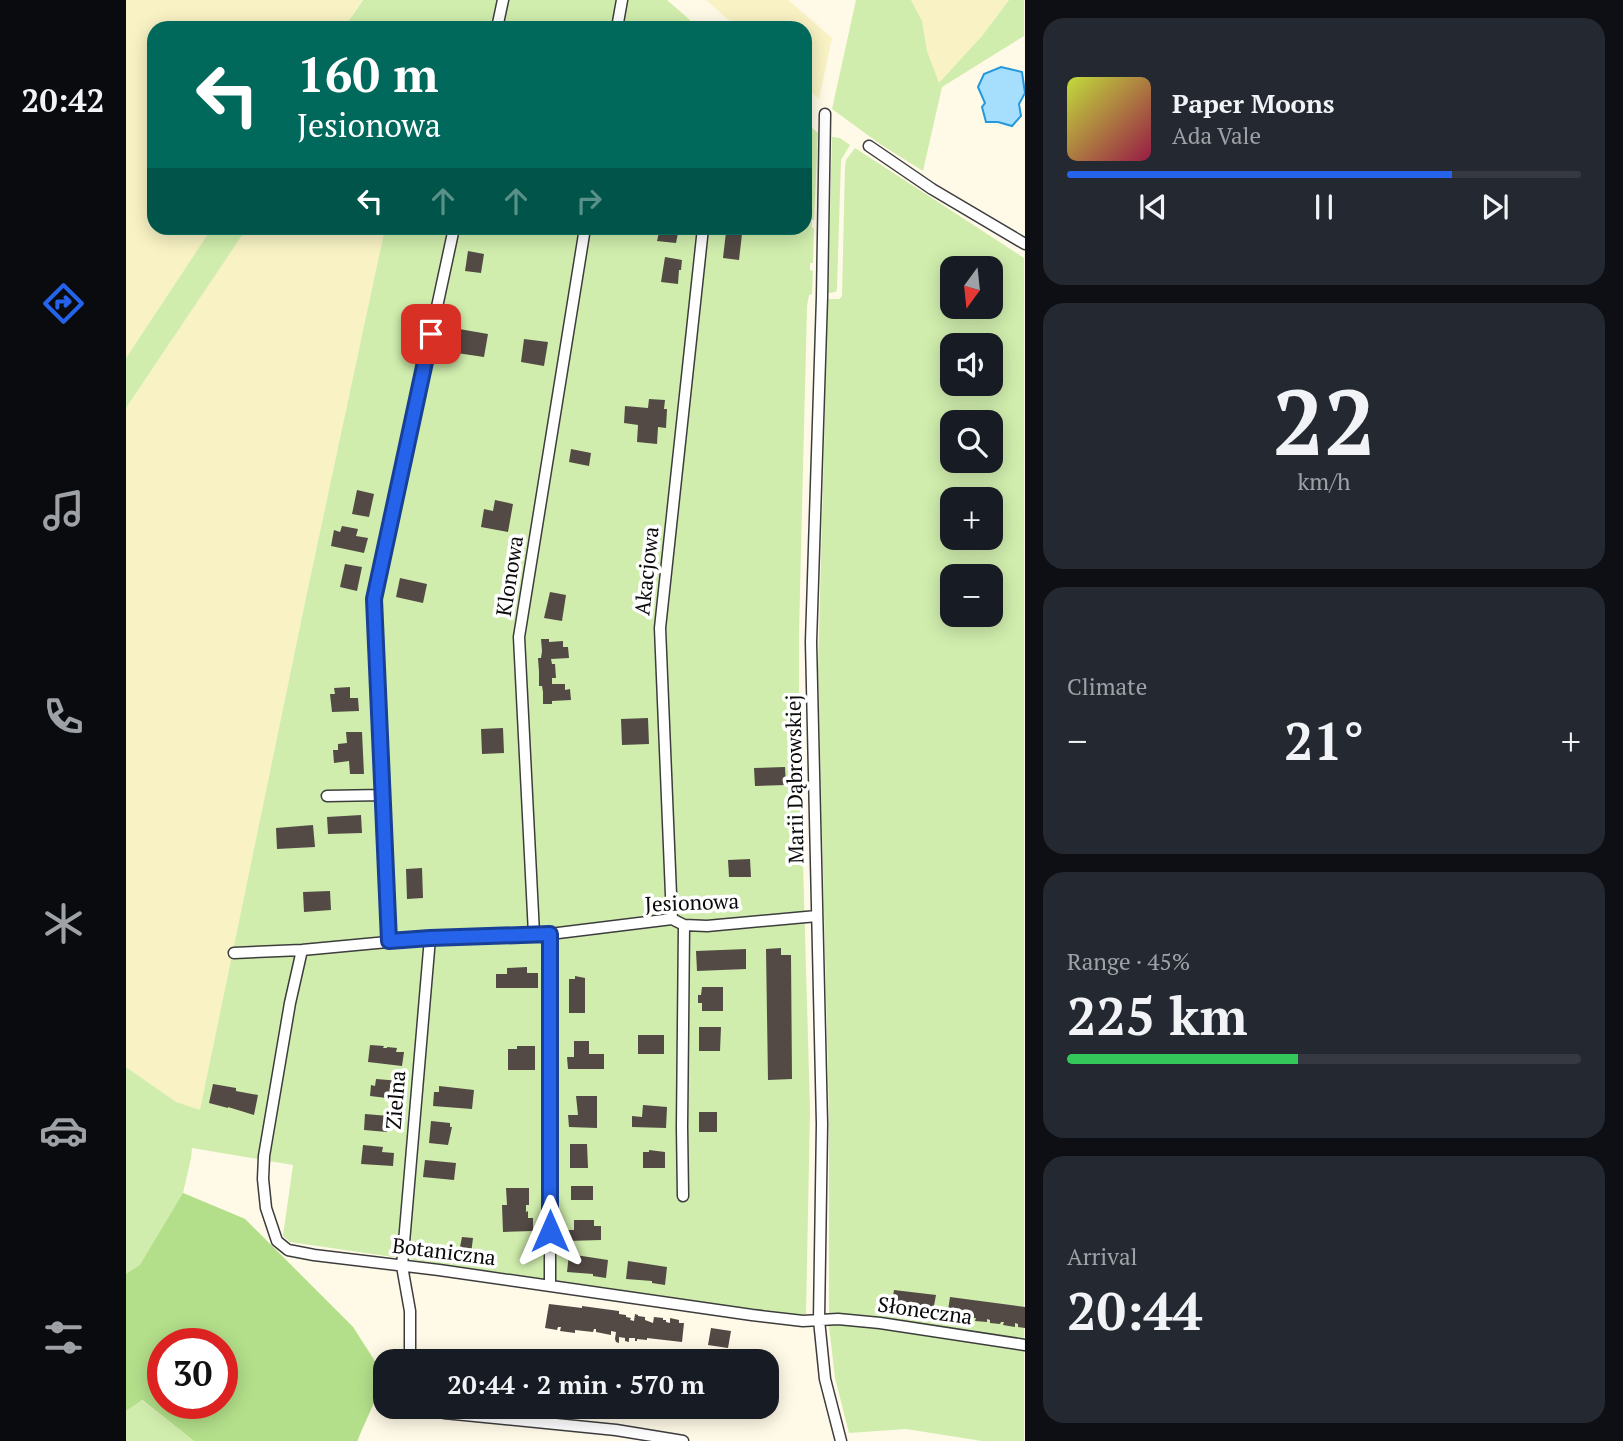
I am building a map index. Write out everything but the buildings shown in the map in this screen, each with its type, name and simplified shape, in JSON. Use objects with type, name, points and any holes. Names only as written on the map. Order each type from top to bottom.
[{"type":"street","points":[[498,21],[503,0]]},
{"type":"street","points":[[618,21],[622,0]]},
{"type":"street","name":"Marii Dąbrowskiej","points":[[825,114],[811,642],[822,1124],[819,1320],[825,1378],[841,1441]]},
{"type":"street","points":[[869,146],[932,189],[1024,244]]},
{"type":"street","points":[[389,941],[374,599],[452,235]]},
{"type":"street","name":"Klonowa","points":[[534,934],[519,638],[584,235]]},
{"type":"street","name":"Akacjowa","points":[[673,919],[660,628],[703,235]]},
{"type":"street","points":[[327,796],[383,795]]},
{"type":"street","name":"Jesionowa","points":[[234,953],[302,950],[430,938],[550,934],[673,919],[684,925],[707,926],[817,916]]},
{"type":"street","points":[[683,1196],[684,925]]},
{"type":"street","points":[[550,934],[550,1286]]},
{"type":"street","name":"Zielna","points":[[410,1349],[410,1311],[401,1266],[430,938]]},
{"type":"street","name":"Botaniczna","points":[[302,950],[290,1003],[264,1156],[266,1208],[277,1241],[282,1246],[288,1250],[314,1255],[752,1315],[803,1321],[819,1320]]},
{"type":"street","name":"Słoneczna","points":[[819,1320],[880,1323],[1024,1345]]},
{"type":"street","points":[[505,1419],[616,1430],[683,1441]]},
{"type":"shaded area","points":[[126,0],[362,0],[348,21],[147,21],[147,235],[207,235],[126,358]]},
{"type":"shaded area","points":[[706,0],[788,0],[832,38],[819,99],[812,93],[812,21],[730,21]]},
{"type":"shaded area","points":[[911,0],[1009,0],[982,36],[939,84],[927,51],[922,21]]},
{"type":"shaded area","points":[[242,235],[384,235],[200,1111],[176,1102],[126,1067],[126,408]]},
{"type":"green space","points":[[363,0],[667,0],[691,21],[349,21]]},
{"type":"green space","points":[[856,0],[911,0],[922,21],[927,51],[939,83],[982,36],[1009,0],[1024,0],[1024,36],[942,87],[923,171],[832,109]]},
{"type":"green space","points":[[812,128],[818,133],[812,220]]},
{"type":"green space","points":[[832,137],[840,138],[850,145],[841,160],[837,288],[836,292],[828,293]]},
{"type":"green space","points":[[855,148],[1024,258],[1024,1441],[982,1441],[906,1429],[849,1433],[835,1378],[829,1326],[829,1113],[818,669],[828,299],[839,299],[842,296],[846,160]]},
{"type":"green space","points":[[814,228],[813,263],[810,263],[810,270],[813,271],[812,294],[809,295],[807,306],[799,633],[799,724],[810,1109],[806,1314],[797,1316],[290,1242],[283,1236],[293,1165],[192,1148],[183,1193],[245,1219],[353,1327],[373,1357],[373,1384],[358,1441],[213,1441],[218,1419],[238,1419],[238,1328],[147,1328],[147,1380],[144,1387],[126,1400],[126,1067],[176,1102],[200,1110],[384,235],[812,235]]},
{"type":"green space","points":[[207,235],[242,235],[126,408],[126,358]]},
{"type":"green space","points":[[183,1193],[245,1219],[353,1327],[373,1359],[373,1405],[357,1441],[194,1441],[166,1419],[238,1419],[238,1328],[147,1328],[147,1404],[142,1400],[126,1411],[126,1274],[140,1265]]},
{"type":"green space","points":[[141,1400],[147,1405],[147,1419],[166,1419],[194,1441],[126,1441],[126,1411]]},
{"type":"water","points":[[1001,67],[1022,72],[1025,93],[1019,104],[1021,116],[1012,126],[986,122],[982,107],[985,103],[978,87],[984,74]]},
{"type":"route","points":[[431,334],[374,599],[389,941],[550,934],[550,1231]]}]
